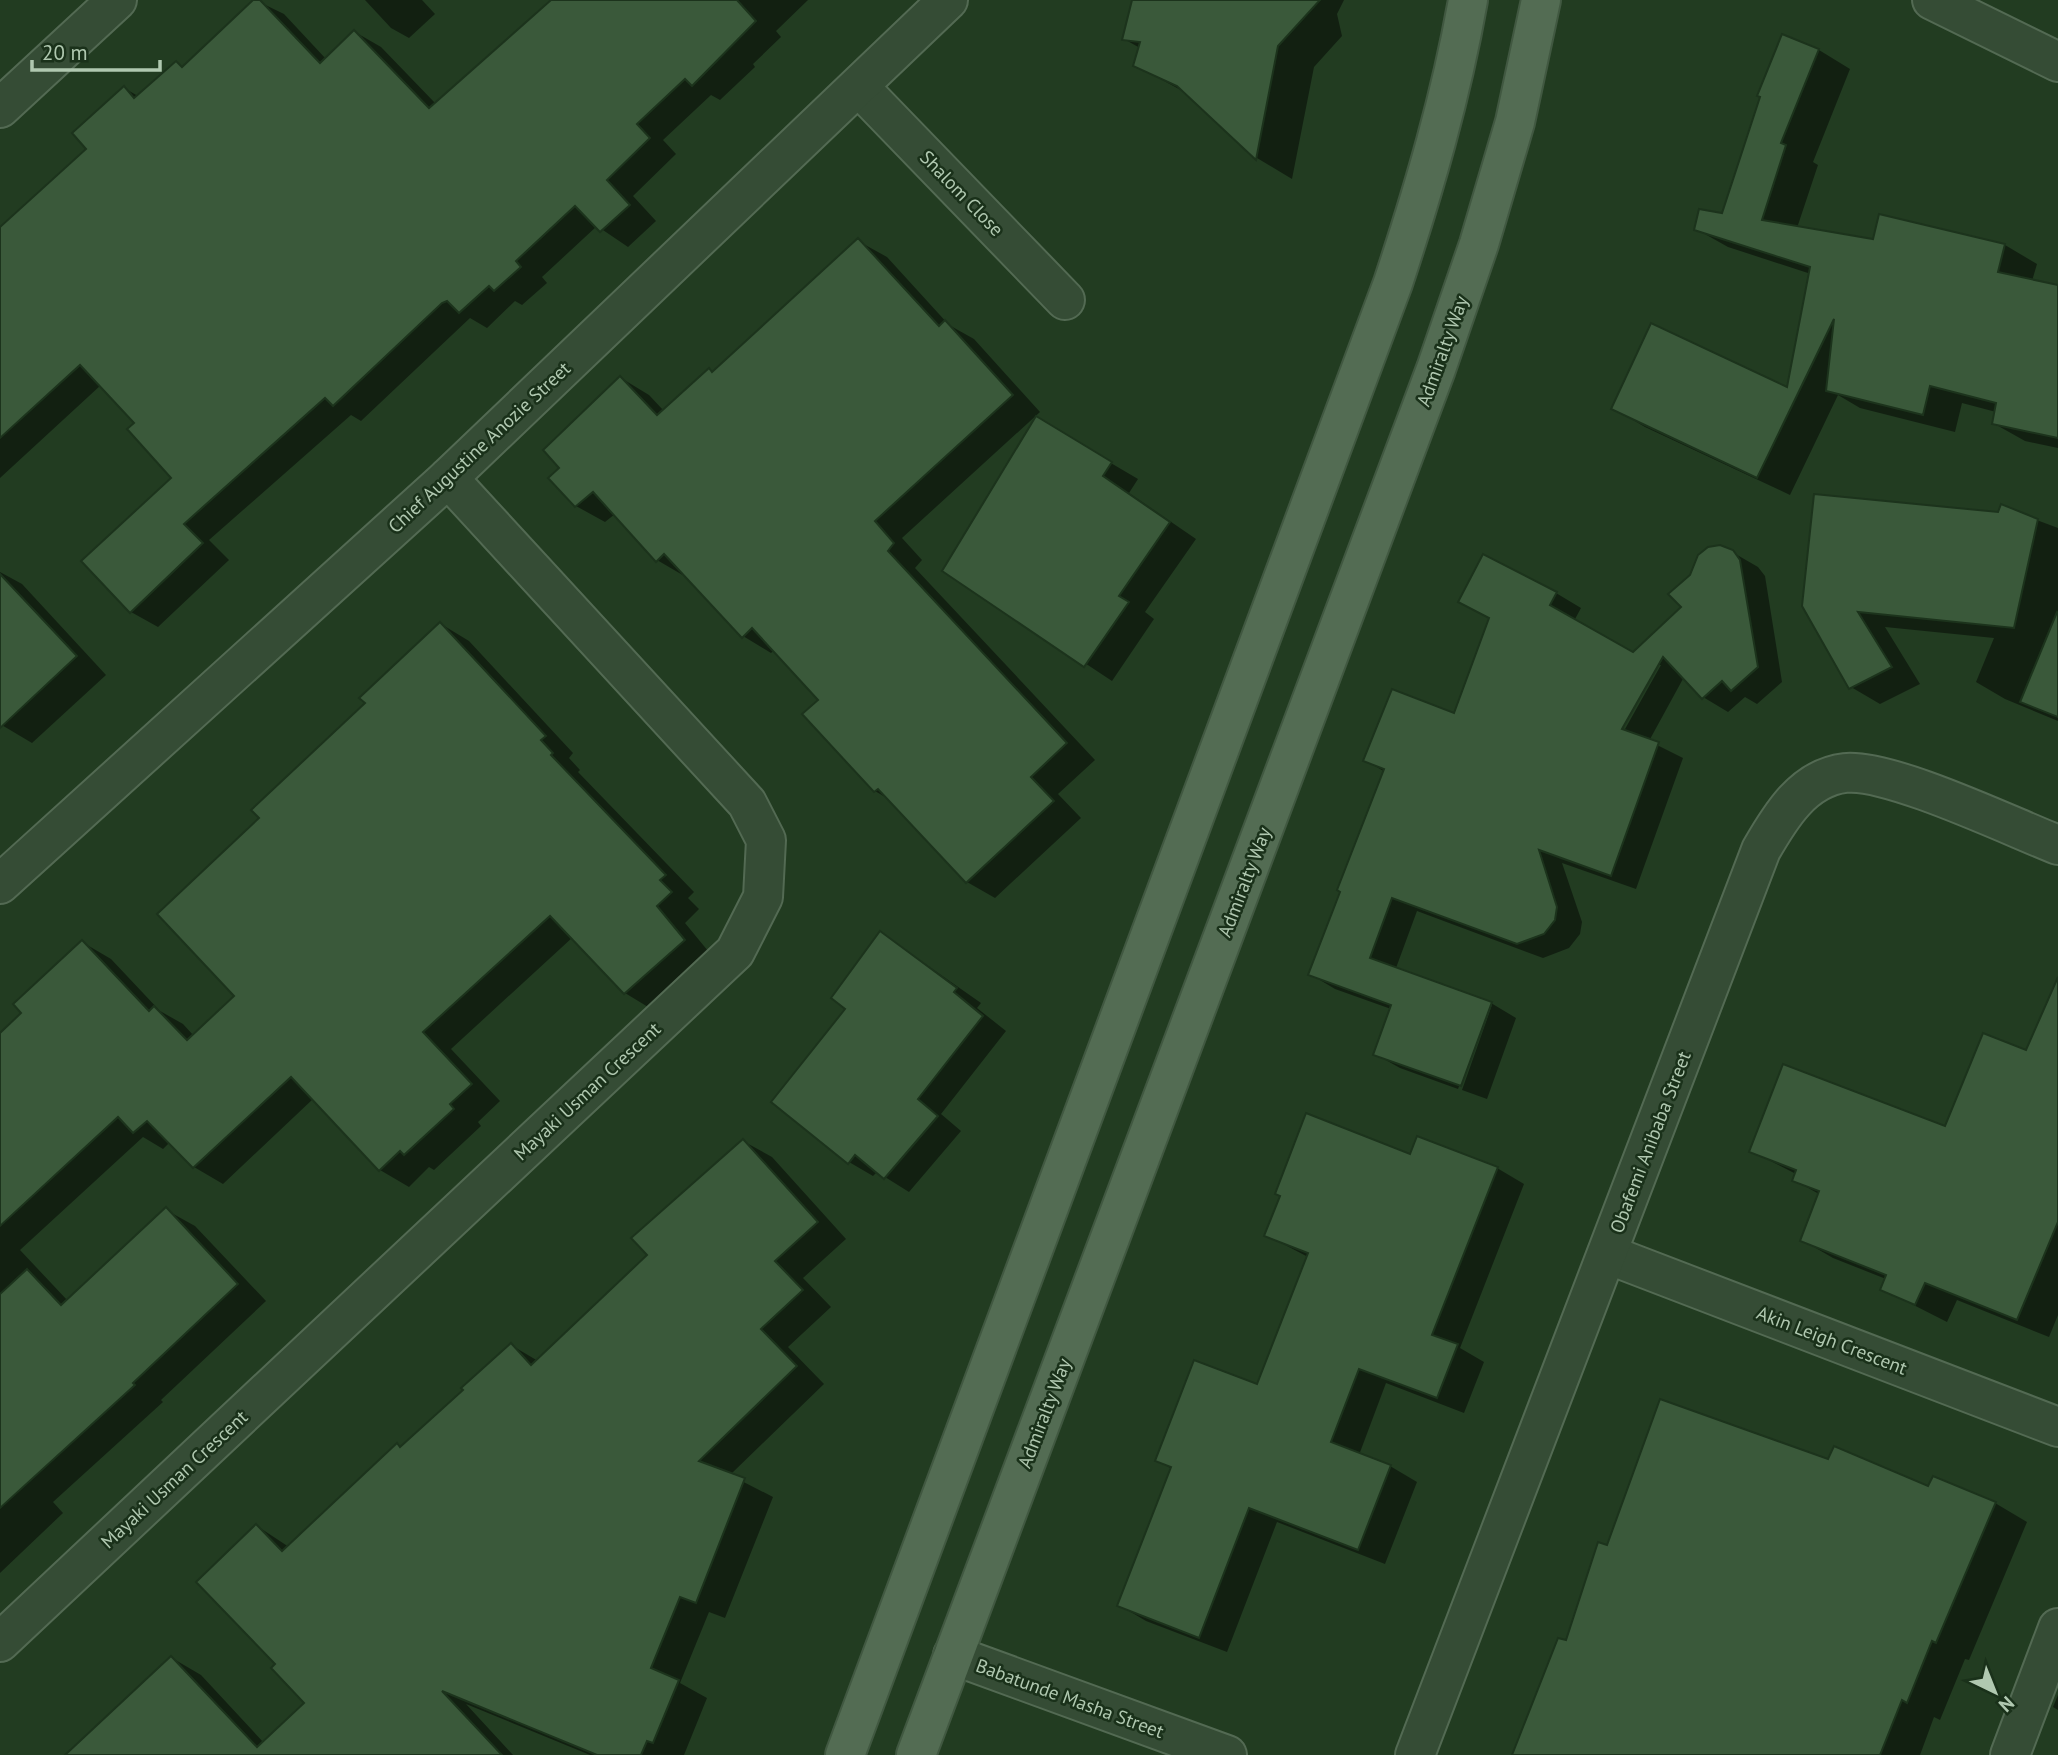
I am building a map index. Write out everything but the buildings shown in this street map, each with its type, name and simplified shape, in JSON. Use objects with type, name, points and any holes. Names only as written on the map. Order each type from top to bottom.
[{"type":"main road","points":[[845,1755],[1393,283],[1434,158],[1455,74],[1468,0]]},
{"type":"main road","name":"Admiralty Way","points":[[916,1755],[1436,369],[1479,244],[1515,122],[1541,0]]},
{"type":"street","points":[[0,108],[117,0]]},
{"type":"street","name":"Chief Augustine Anozie Street","points":[[0,884],[448,478],[948,0]]},
{"type":"street","points":[[1932,0],[2058,62]]},
{"type":"street","name":"Shalom Close","points":[[859,87],[1065,300]]},
{"type":"street","name":"Mayaki Usman Crescent","points":[[0,1642],[735,952],[762,897],[766,840],[747,803],[448,478]]},
{"type":"street","name":"Obafemi Anibaba Street","points":[[1415,1755],[1761,850],[1783,813],[1811,786],[1845,773],[1890,778],[2058,845]]},
{"type":"street","name":"Akin Leigh Crescent","points":[[1607,1254],[2058,1427]]},
{"type":"street","points":[[2010,1755],[2058,1628]]},
{"type":"street","name":"Babatunde Masha Street","points":[[953,1656],[1227,1755]]}]
